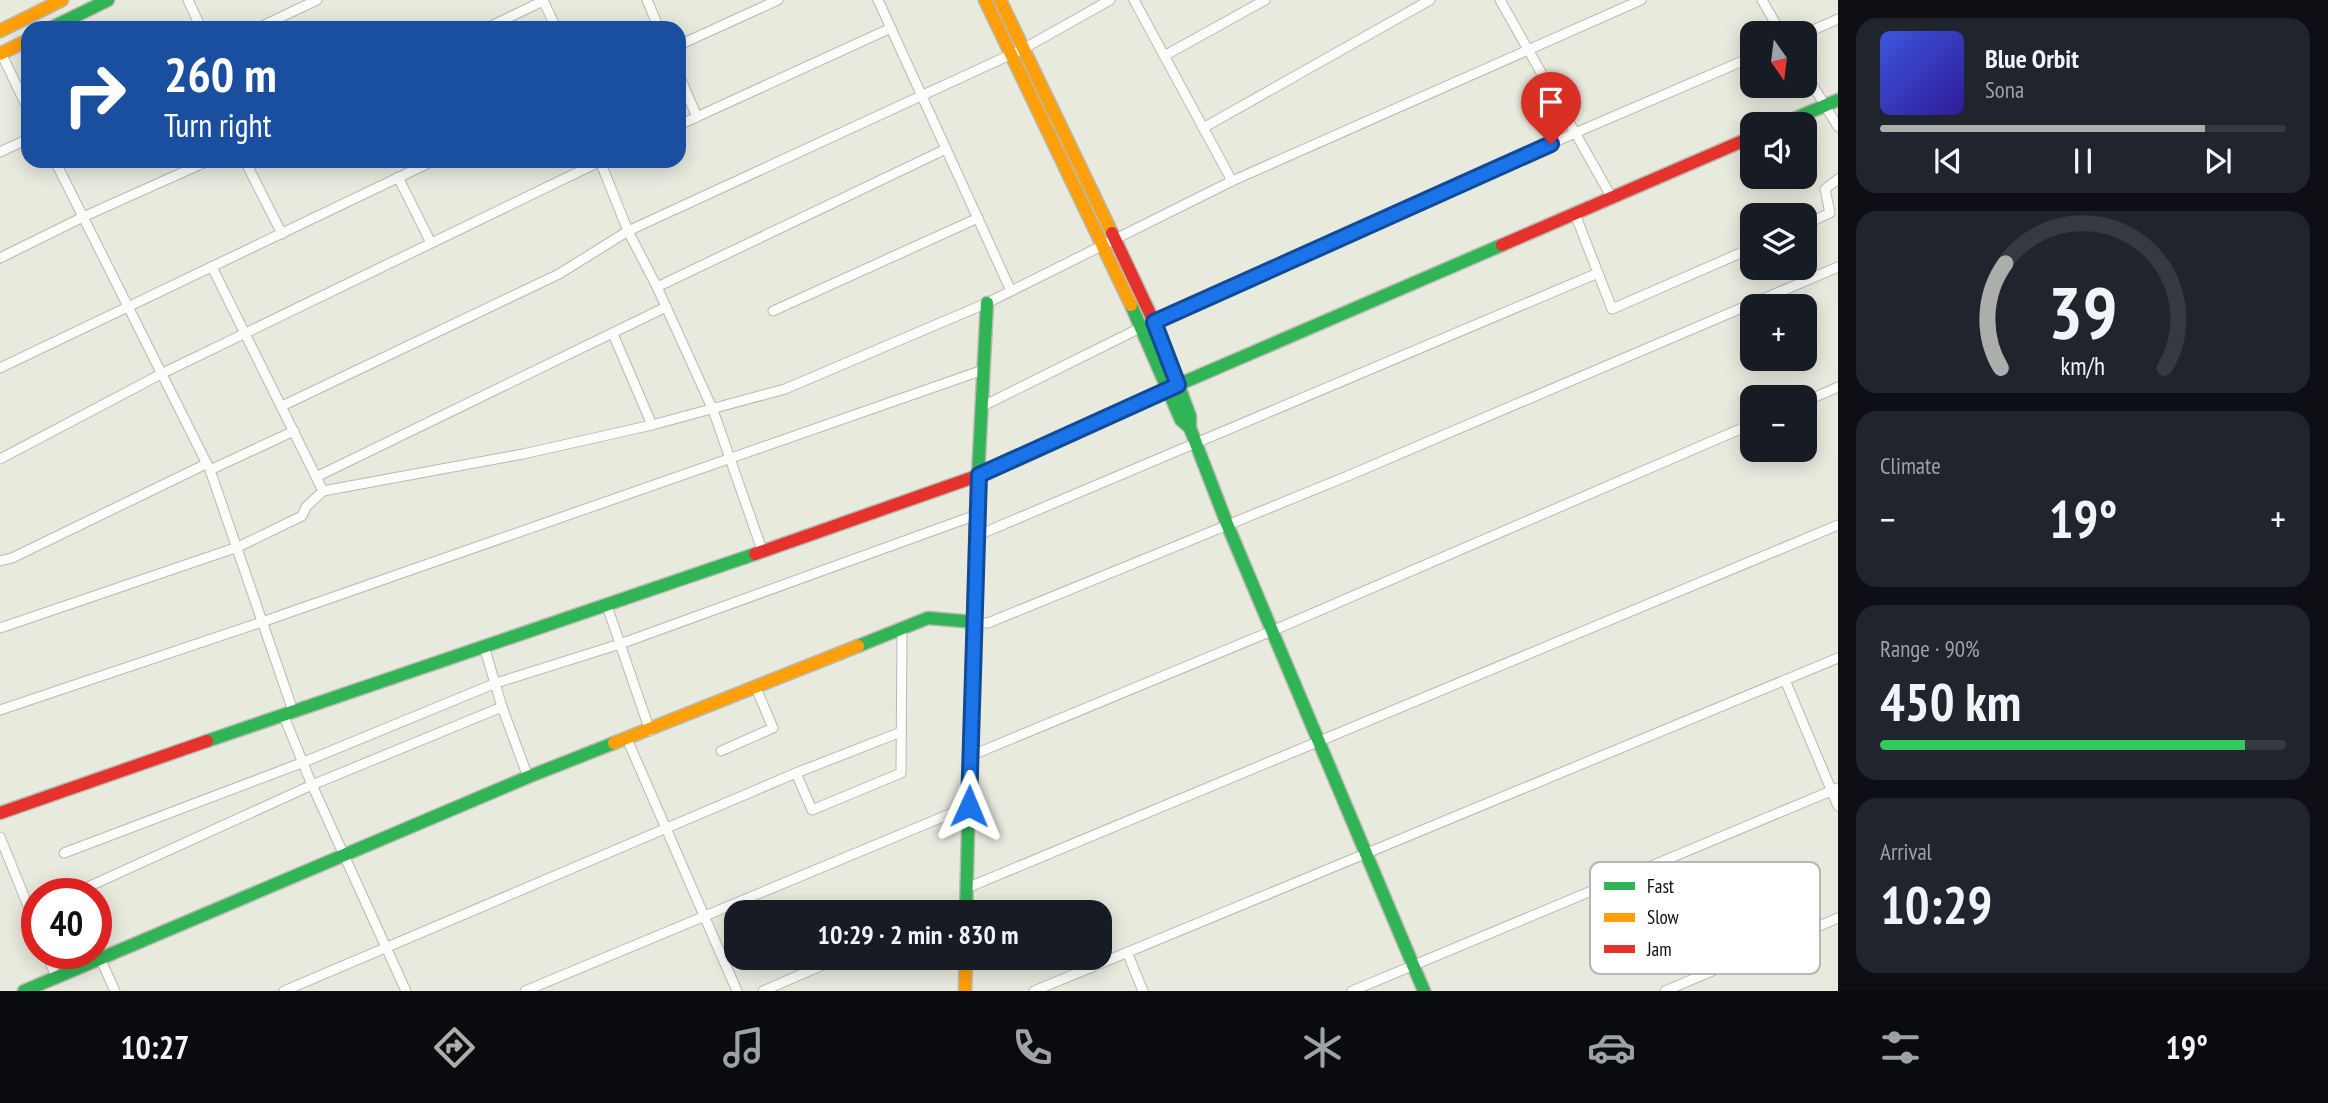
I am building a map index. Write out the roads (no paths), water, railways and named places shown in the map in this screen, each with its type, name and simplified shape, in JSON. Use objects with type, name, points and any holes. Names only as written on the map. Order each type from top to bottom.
[{"type":"main road","points":[[65,21],[108,0]]},
{"type":"main road","points":[[985,0],[1017,52],[1148,324],[1173,387],[1190,416],[1189,428],[1227,524],[1424,991]]},
{"type":"main road","points":[[1000,0],[1017,52]]},
{"type":"main road","points":[[0,31],[59,1]]},
{"type":"main road","points":[[0,54],[21,44]]},
{"type":"main road","points":[[1811,112],[1838,100]]},
{"type":"main road","points":[[1,809],[607,606],[979,475],[1173,387],[1740,142]]},
{"type":"main road","points":[[966,900],[976,515],[987,303]]},
{"type":"main road","points":[[112,953],[528,777],[650,731],[928,618],[974,622]]},
{"type":"main road","points":[[24,991],[75,969]]},
{"type":"main road","points":[[965,991],[966,970]]},
{"type":"street","points":[[188,0],[198,21]]},
{"type":"street","points":[[273,21],[317,0]]},
{"type":"street","points":[[647,0],[656,21]]},
{"type":"street","points":[[686,42],[778,0]]},
{"type":"street","points":[[878,0],[1011,291]]},
{"type":"street","points":[[282,406],[559,274],[628,231],[1017,52],[1110,0]]},
{"type":"street","points":[[1134,0],[1232,181]]},
{"type":"street","points":[[1164,56],[1265,0]]},
{"type":"street","points":[[1203,128],[1430,0]]},
{"type":"street","points":[[1500,0],[1612,198]]},
{"type":"street","points":[[0,628],[237,547],[302,516],[306,507],[323,491],[523,454],[713,410],[785,389],[987,303],[1232,181],[1641,0]]},
{"type":"street","points":[[1762,0],[1774,21]]},
{"type":"street","points":[[502,21],[543,1],[553,21]]},
{"type":"street","points":[[1817,28],[1838,19]]},
{"type":"street","points":[[686,122],[891,28]]},
{"type":"street","points":[[0,54],[21,94]]},
{"type":"street","points":[[981,407],[1148,324],[1740,62]]},
{"type":"street","points":[[686,91],[697,117]]},
{"type":"street","points":[[1817,93],[1838,127]]},
{"type":"street","points":[[0,152],[21,142]]},
{"type":"street","points":[[657,288],[946,149]]},
{"type":"street","points":[[58,168],[208,467],[262,622],[312,785],[406,991]]},
{"type":"street","points":[[0,258],[192,168]]},
{"type":"street","points":[[249,168],[282,234]]},
{"type":"street","points":[[0,368],[418,168]]},
{"type":"street","points":[[0,459],[163,373],[586,168]]},
{"type":"street","points":[[603,168],[628,231],[713,410],[762,550]]},
{"type":"street","points":[[398,177],[431,243]]},
{"type":"street","points":[[1817,220],[1830,214],[1825,189],[1838,179]]},
{"type":"street","points":[[1575,214],[1612,309],[1740,253]]},
{"type":"street","points":[[773,311],[978,218]]},
{"type":"street","points":[[212,267],[323,491]]},
{"type":"street","points":[[974,622],[988,623],[1350,475],[1838,267]]},
{"type":"street","points":[[976,536],[1598,273]]},
{"type":"street","points":[[316,477],[666,307]]},
{"type":"street","points":[[613,334],[652,425]]},
{"type":"street","points":[[0,710],[731,460],[983,370]]},
{"type":"street","points":[[1817,396],[1838,387]]},
{"type":"street","points":[[970,756],[1272,631],[1740,429]]},
{"type":"street","points":[[0,561],[12,558],[208,467],[294,431]]},
{"type":"street","points":[[64,853],[304,762],[496,683],[620,644],[976,515]]},
{"type":"street","points":[[967,888],[1838,525]]},
{"type":"street","points":[[607,606],[650,731]]},
{"type":"street","points":[[796,773],[811,810],[901,774],[902,629]]},
{"type":"street","points":[[484,646],[502,707],[528,777]]},
{"type":"street","points":[[1034,991],[1838,658]]},
{"type":"street","points":[[1785,680],[1835,789],[1838,806]]},
{"type":"street","points":[[721,751],[773,728],[756,688]]},
{"type":"street","points":[[108,878],[312,785],[502,707]]},
{"type":"street","points":[[284,991],[796,773],[901,732]]},
{"type":"street","points":[[627,739],[737,991]]},
{"type":"street","points":[[1660,862],[1835,789]]},
{"type":"street","points":[[525,991],[969,806]]},
{"type":"street","points":[[0,837],[21,889]]},
{"type":"street","points":[[1352,991],[1590,891]]},
{"type":"street","points":[[1820,926],[1838,918]]},
{"type":"street","points":[[1126,953],[1143,991]]},
{"type":"street","points":[[53,969],[56,977]]},
{"type":"street","points":[[105,969],[115,991]]},
{"type":"street","points":[[763,991],[811,970]]},
{"type":"street","points":[[1665,991],[1705,974]]}]
